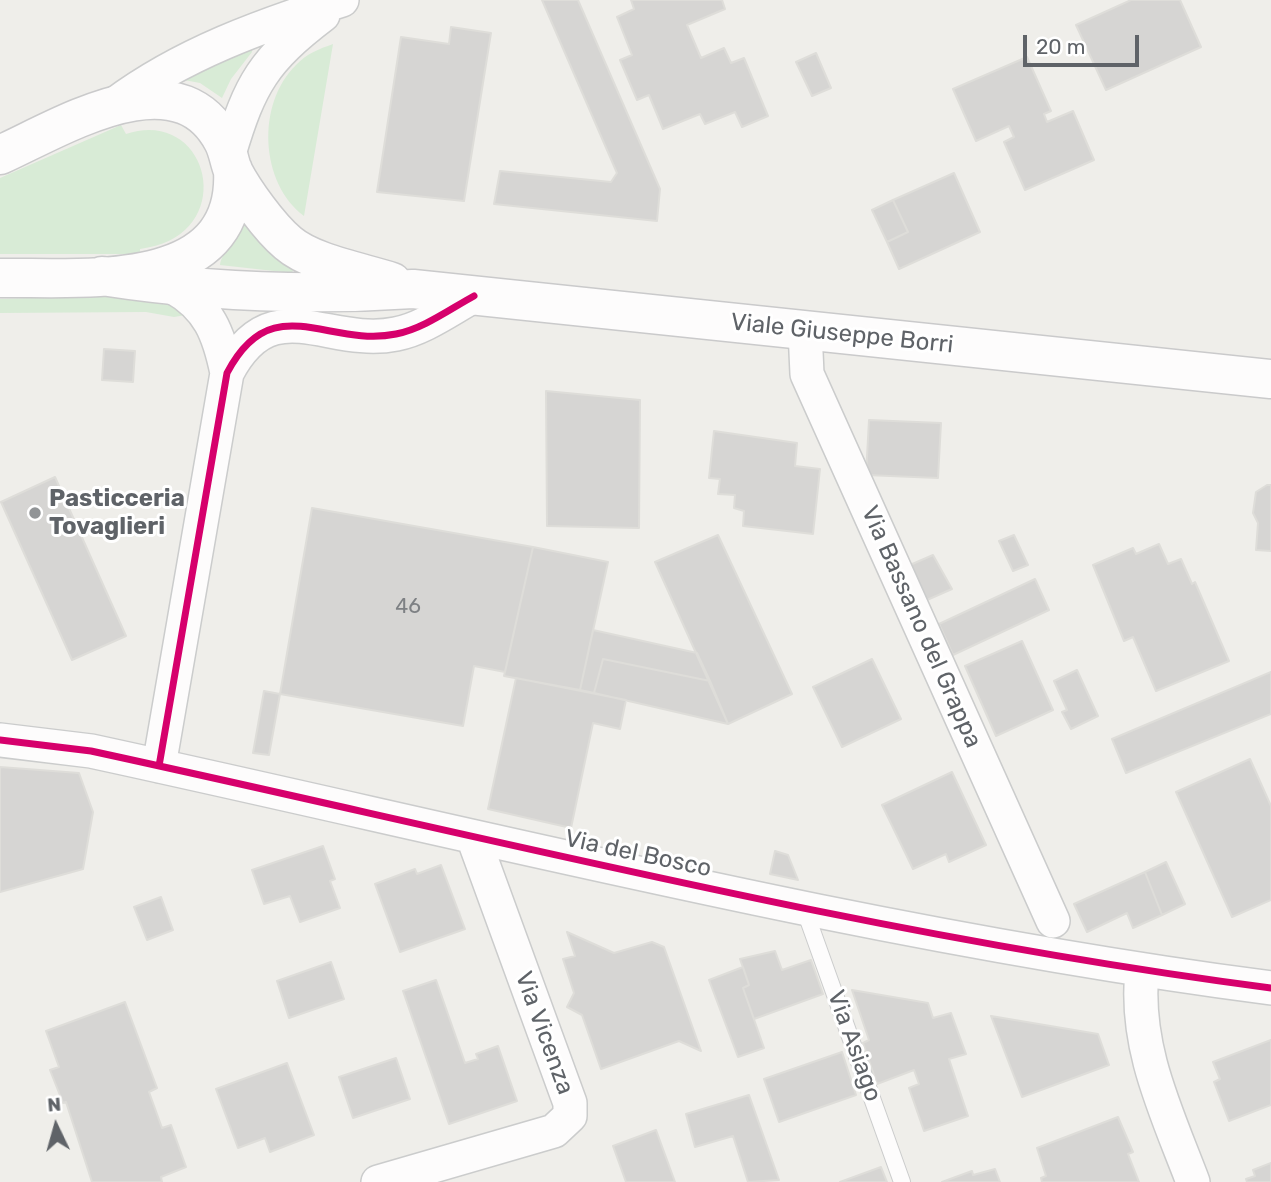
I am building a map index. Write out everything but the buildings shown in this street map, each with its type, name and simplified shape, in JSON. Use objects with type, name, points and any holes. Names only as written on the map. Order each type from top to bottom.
[{"type":"main road","points":[[0,155],[115,104],[162,99],[188,106],[208,119],[231,162],[274,228],[294,248],[413,289]]},
{"type":"main road","points":[[0,278],[102,276],[170,265],[200,251],[217,233],[230,211],[231,162]]},
{"type":"main road","points":[[102,276],[173,287],[326,294],[413,289]]},
{"type":"main road","name":"Viale Giuseppe Borri","points":[[413,289],[1271,379]]},
{"type":"street","points":[[115,104],[163,71],[272,23],[342,0]]},
{"type":"street","points":[[231,162],[249,94],[262,70],[290,40],[342,0]]},
{"type":"street","points":[[173,287],[195,301],[211,320],[220,341],[228,373]]},
{"type":"street","points":[[159,766],[228,373],[248,341],[269,329],[289,327],[392,335],[419,326],[474,296]]},
{"type":"street","name":"Via Bassano del Grappa","points":[[805,330],[807,374],[1052,921]]},
{"type":"street","name":"Via del Bosco","points":[[0,740],[65,747],[159,766],[805,911],[1142,971],[1271,988]]},
{"type":"street","name":"Via Vicenza","points":[[379,1182],[554,1131],[570,1116],[570,1103],[473,837]]},
{"type":"street","points":[[1142,971],[1139,1005],[1147,1060],[1193,1182]]},
{"type":"lane","name":"Via Asiago","points":[[805,911],[902,1182]]},
{"type":"green space","points":[[333,44],[304,216],[289,202],[279,184],[268,143],[269,121],[274,100],[283,81],[296,65],[308,55]]},
{"type":"green space","points":[[252,48],[222,98],[200,83],[184,80],[181,75]]},
{"type":"green space","points":[[121,125],[126,134],[155,130],[178,138],[194,155],[203,176],[202,200],[192,222],[172,239],[140,249],[140,254],[0,254],[0,178]]},
{"type":"green space","points":[[247,225],[294,267],[292,273],[220,265],[243,226]]},
{"type":"green space","points":[[159,297],[192,314],[174,317],[146,312],[0,313],[0,299]]},
{"type":"cycle path","points":[[159,766],[227,373],[244,347],[263,333],[282,327],[302,326],[371,336],[396,334],[426,323],[474,296]]},
{"type":"cycle path","points":[[0,740],[91,751],[826,913],[973,941],[1271,988]]},
{"type":"place","name":"Pasticceria Tovaglieri","points":[[35,513]]}]
